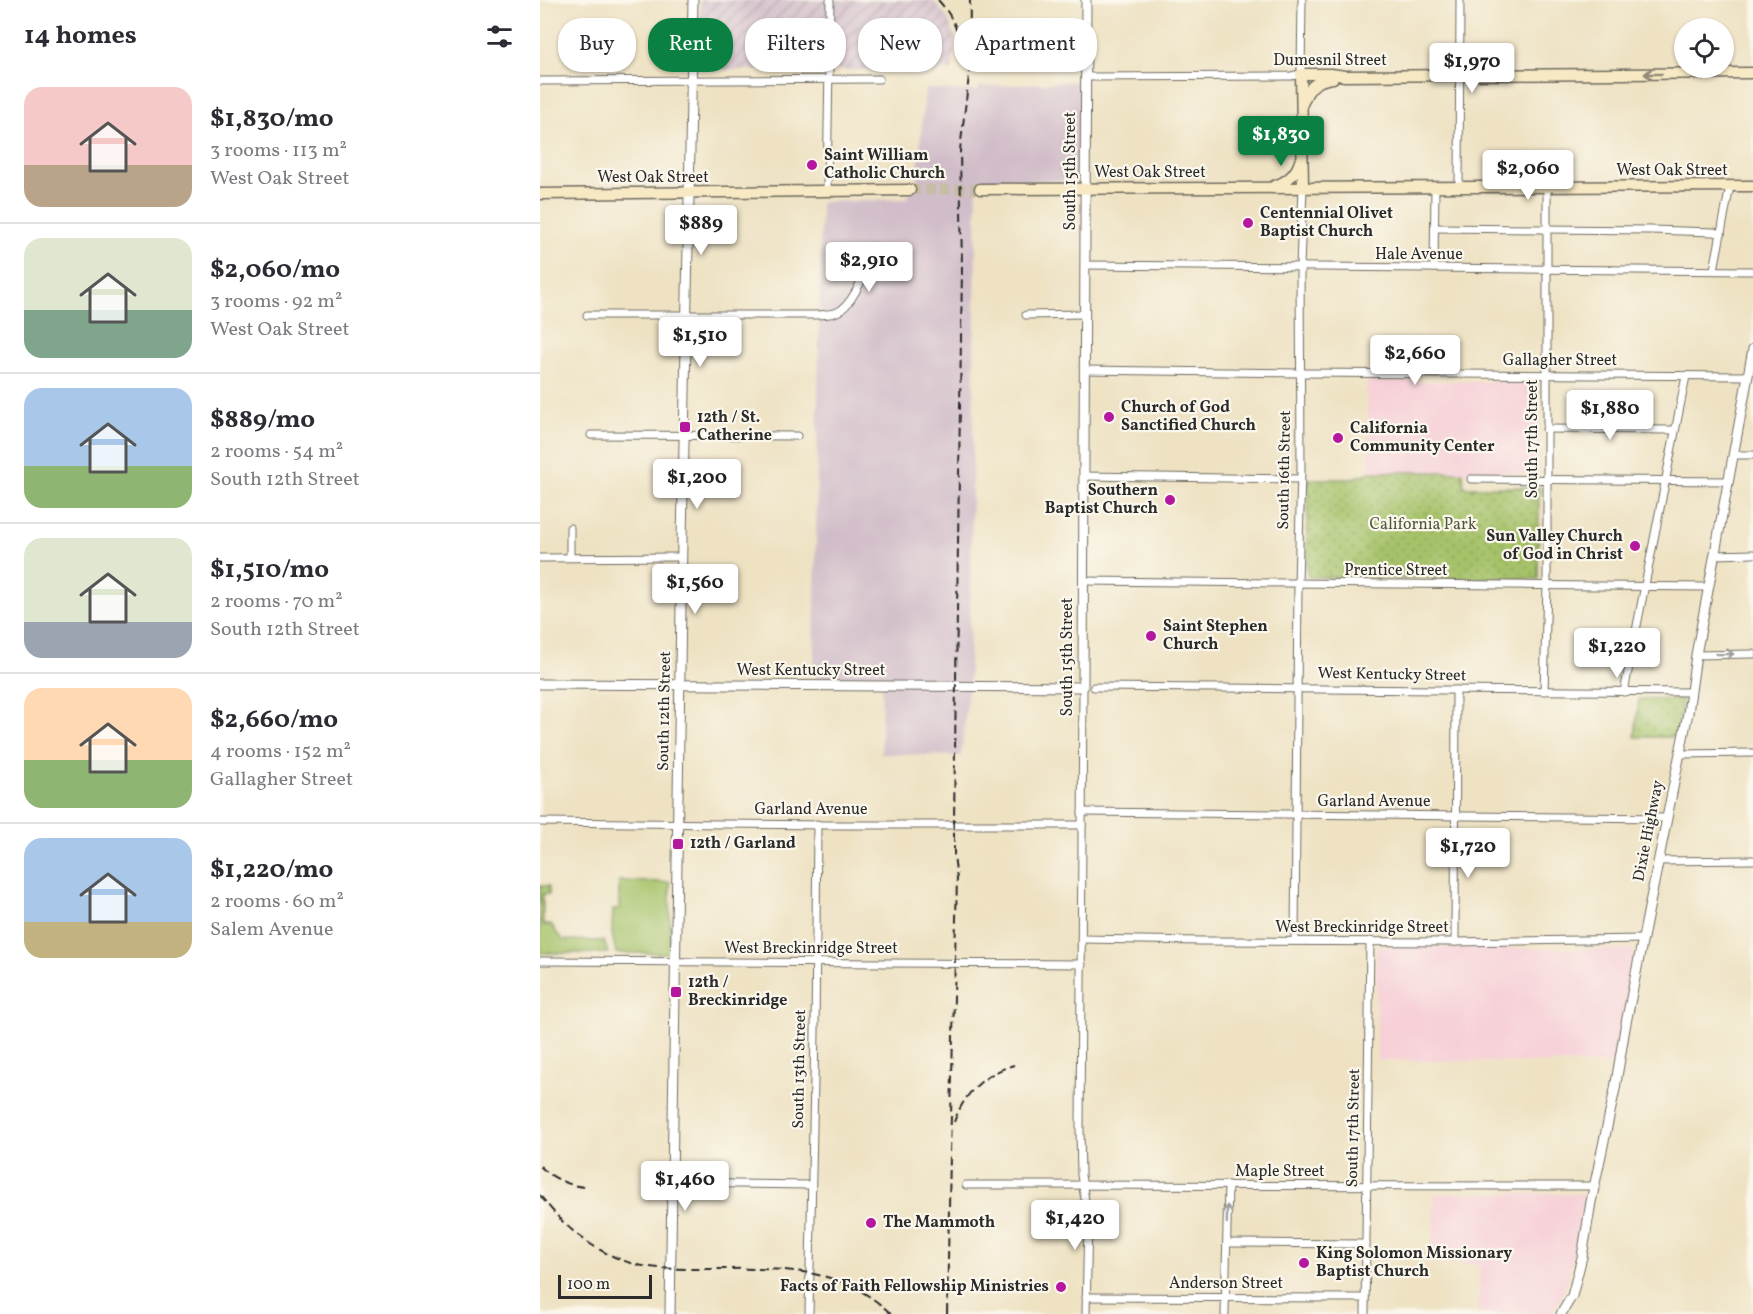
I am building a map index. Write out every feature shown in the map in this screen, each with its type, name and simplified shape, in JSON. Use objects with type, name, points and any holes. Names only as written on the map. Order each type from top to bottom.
[{"type":"main road","name":"Dumesnil Street","points":[[1301,74],[1345,76],[1753,74]]},
{"type":"main road","name":"South 16th Street","points":[[1301,74],[1303,187]]},
{"type":"main road","points":[[1301,108],[1308,90],[1317,82],[1345,76]]},
{"type":"main road","points":[[1271,188],[1290,179],[1298,170],[1301,156]]},
{"type":"main road","name":"West Oak Street","points":[[980,189],[1753,186]]},
{"type":"main road","name":"West Oak Street","points":[[540,194],[910,190]]},
{"type":"street","name":"South 12th Street","points":[[670,1314],[693,0]]},
{"type":"street","points":[[827,191],[830,0]]},
{"type":"street","name":"South 15th Street","points":[[1086,0],[1080,1130],[1081,1175],[1088,1218],[1086,1314]]},
{"type":"street","name":"South 16th Street","points":[[1301,74],[1302,0]]},
{"type":"street","points":[[1459,187],[1460,0]]},
{"type":"street","name":"Dumesnil Street","points":[[1086,77],[1291,76],[1301,74]]},
{"type":"street","points":[[540,81],[879,79]]},
{"type":"street","points":[[1714,270],[1730,186]]},
{"type":"street","name":"South 16th Street","points":[[1295,941],[1300,267],[1303,187]]},
{"type":"street","points":[[1434,268],[1435,187]]},
{"type":"street","name":"South 17th Street","points":[[1544,691],[1547,585],[1547,187]]},
{"type":"street","points":[[1435,228],[1547,228],[1721,234]]},
{"type":"street","points":[[587,315],[813,315],[833,313],[841,310],[847,304],[858,286],[874,246]]},
{"type":"street","name":"Hale Avenue","points":[[1085,265],[1753,271]]},
{"type":"street","points":[[1026,315],[1085,314]]},
{"type":"street","name":"Dixie Highway","points":[[1561,1314],[1572,1296],[1578,1271],[1615,1088],[1680,754],[1714,555],[1753,353]]},
{"type":"street","name":"Gallagher Street","points":[[1084,370],[1748,376]]},
{"type":"street","points":[[1624,692],[1686,376]]},
{"type":"street","points":[[1546,429],[1674,430]]},
{"type":"street","points":[[591,435],[797,435]]},
{"type":"street","points":[[1733,455],[1753,455]]},
{"type":"street","points":[[1084,476],[1300,479]]},
{"type":"street","points":[[1472,479],[1728,482]]},
{"type":"street","points":[[570,528],[570,557]]},
{"type":"street","points":[[1714,555],[1753,554]]},
{"type":"street","points":[[540,558],[682,556]]},
{"type":"street","name":"Prentice Street","points":[[1083,581],[1709,586]]},
{"type":"street","points":[[1696,655],[1753,654]]},
{"type":"street","name":"West Kentucky Street","points":[[540,684],[1083,687]]},
{"type":"street","name":"West Kentucky Street","points":[[1094,687],[1690,692]]},
{"type":"street","points":[[1455,942],[1456,690]]},
{"type":"street","points":[[1680,754],[1753,753]]},
{"type":"street","name":"Garland Avenue","points":[[1082,812],[1667,818]]},
{"type":"street","name":"Garland Avenue","points":[[540,822],[1082,825]]},
{"type":"street","name":"South 13th Street","points":[[809,1314],[817,824]]},
{"type":"street","points":[[1659,861],[1753,860]]},
{"type":"street","name":"West Breckinridge Street","points":[[1082,939],[1455,942],[1643,939]]},
{"type":"street","name":"South 17th Street","points":[[1365,1314],[1370,941]]},
{"type":"street","name":"West Breckinridge Street","points":[[540,961],[1082,964]]},
{"type":"street","points":[[672,1183],[811,1185]]},
{"type":"street","name":"Maple Street","points":[[966,1185],[1594,1186]]},
{"type":"street","points":[[1225,1314],[1228,1185]]},
{"type":"street","points":[[1227,1243],[1365,1244]]},
{"type":"street","name":"Anderson Street","points":[[1086,1297],[1365,1298]]},
{"type":"shaded area","points":[[700,0],[933,0],[948,19],[954,36],[952,70],[942,70],[942,18],[858,18],[858,70],[846,70],[846,18],[745,18],[745,70],[733,70],[733,18],[700,18]]},
{"type":"shaded area","points":[[1083,81],[1079,180],[977,182],[969,680],[961,756],[881,754],[882,680],[814,677],[821,202],[906,199],[917,182],[925,89],[978,91],[979,87]]},
{"type":"shaded area","points":[[1366,381],[1540,382],[1539,473],[1370,472]]},
{"type":"shaded area","points":[[1376,946],[1635,950],[1615,1064],[1377,1060]]},
{"type":"shaded area","points":[[1435,1193],[1585,1194],[1569,1277],[1559,1303],[1550,1314],[1478,1314],[1480,1265],[1431,1262]]},
{"type":"green space","name":"California Park","points":[[1370,472],[1463,472],[1464,487],[1539,487],[1538,579],[1309,577],[1307,573],[1308,479],[1351,479]]},
{"type":"green space","points":[[1639,699],[1683,700],[1676,737],[1635,737]]},
{"type":"green space","points":[[619,881],[670,882],[670,953],[616,953],[612,934],[613,909],[619,909]]},
{"type":"green space","points":[[540,886],[549,886],[549,894],[543,894],[543,925],[552,925],[563,940],[604,941],[608,953],[540,953]]},
{"type":"tunnel","points":[[910,190],[980,189]]},
{"type":"railway","points":[[938,0],[954,24]]},
{"type":"railway","points":[[947,1314],[957,879],[954,819],[962,268],[960,150],[969,76],[970,0]]},
{"type":"railway","points":[[954,1122],[964,1102],[977,1086],[994,1073],[1014,1065]]},
{"type":"railway","points":[[540,1166],[561,1181],[586,1187]]},
{"type":"railway","points":[[540,1195],[560,1219],[583,1239],[623,1260],[660,1268],[775,1269],[824,1276],[847,1284],[891,1314]]},
{"type":"place","name":"Saint William Catholic Church","points":[[812,165]]},
{"type":"place","name":"Centennial Olivet Baptist Church","points":[[1248,223]]},
{"type":"place","name":"Church of God Sanctified Church","points":[[1109,417]]},
{"type":"place","name":"12th / St. Catherine","points":[[685,427]]},
{"type":"place","name":"California Community Center","points":[[1338,438]]},
{"type":"place","name":"Southern Baptist Church","points":[[1170,500]]},
{"type":"place","name":"Sun Valley Church of God in Christ","points":[[1635,546]]},
{"type":"place","name":"Saint Stephen Church","points":[[1151,636]]},
{"type":"place","name":"12th / Garland","points":[[678,844]]},
{"type":"place","name":"12th / Breckinridge","points":[[676,992]]},
{"type":"place","name":"The Mammoth","points":[[871,1223]]},
{"type":"place","name":"King Solomon Missionary Baptist Church","points":[[1304,1263]]},
{"type":"place","name":"Facts of Faith Fellowship Ministries","points":[[1061,1287]]}]
